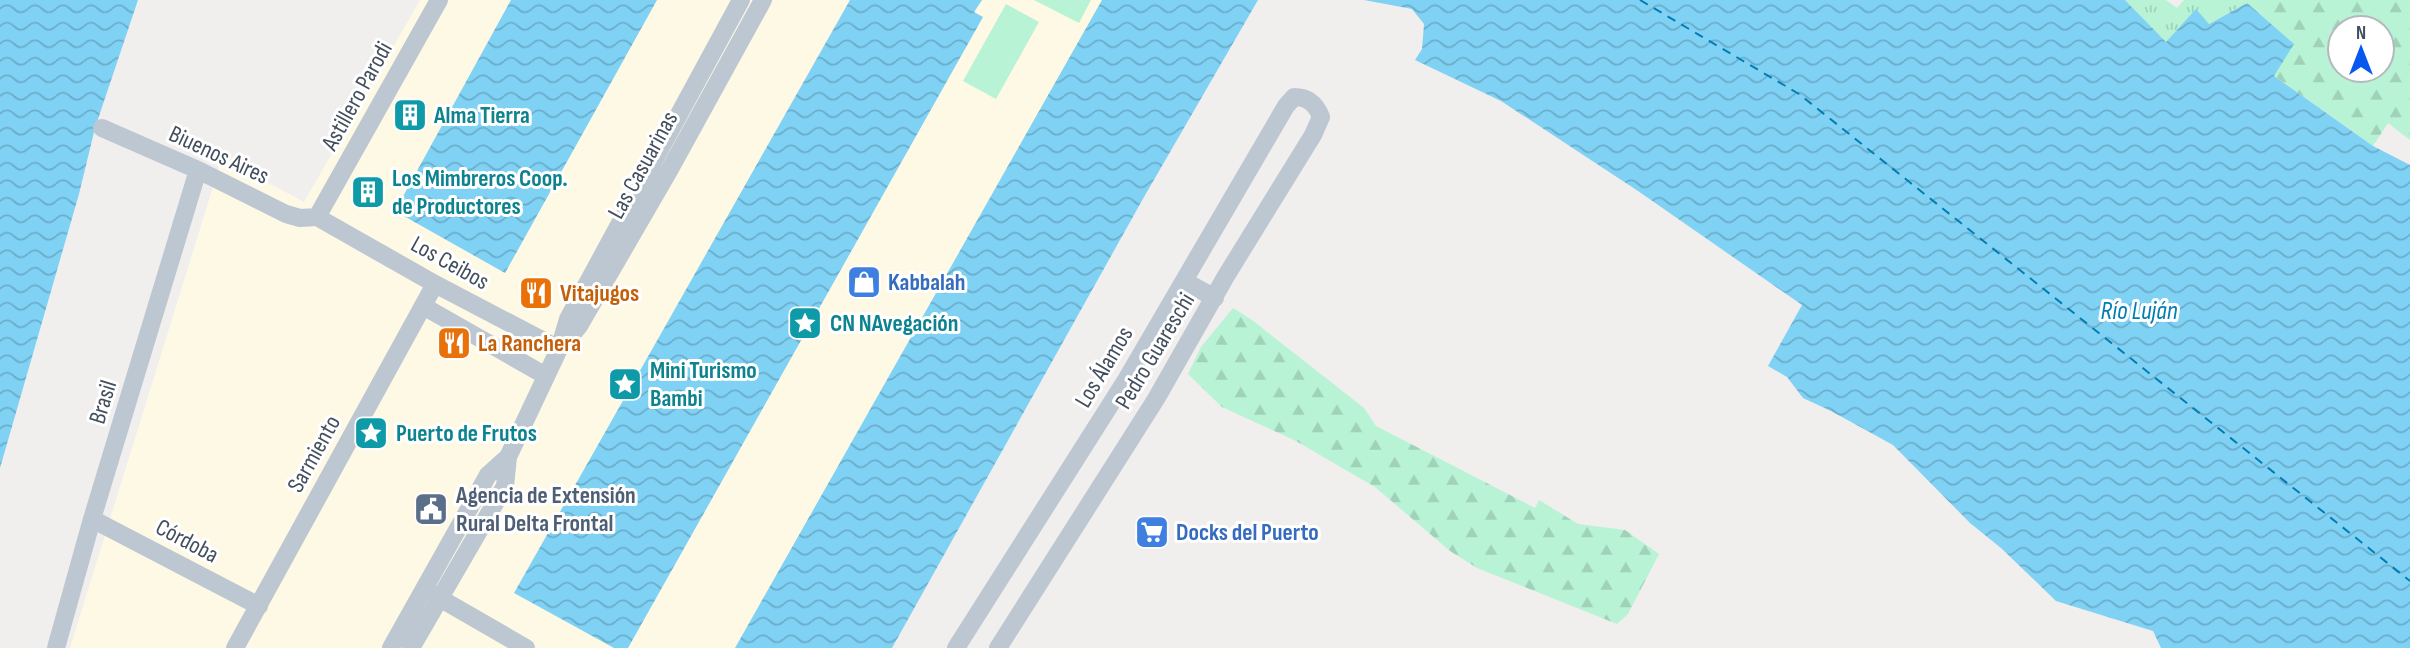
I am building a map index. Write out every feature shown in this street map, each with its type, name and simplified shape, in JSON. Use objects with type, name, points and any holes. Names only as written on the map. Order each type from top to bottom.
[{"type":"street","name":"Astillero Parodi","points":[[317,217],[439,0]]},
{"type":"street","name":"Las Casuarinas","points":[[391,648],[505,486],[508,457],[559,349],[568,319],[741,0]]},
{"type":"street","name":"Las Casuarinas","points":[[559,349],[579,326],[763,0]]},
{"type":"street","name":"Pedro Guareschi","points":[[998,648],[1156,399],[1313,135],[1321,117],[1315,105],[1303,97],[1294,97],[1286,106]]},
{"type":"street","name":"Los Álamos","points":[[956,648],[1126,380],[1286,106]]},
{"type":"street","name":"Biuenos Aires","points":[[102,128],[198,170],[286,214],[300,218],[317,217]]},
{"type":"street","name":"Brasil","points":[[56,648],[92,519],[198,170]]},
{"type":"street","name":"Los Ceibos","points":[[317,217],[435,284],[559,349]]},
{"type":"street","points":[[1184,281],[1215,298]]},
{"type":"street","name":"Sarmiento","points":[[235,648],[435,284]]},
{"type":"street","points":[[423,306],[546,376]]},
{"type":"street","name":"Córdoba","points":[[92,519],[259,606]]},
{"type":"street","name":"Las Casuarinas","points":[[411,648],[431,594]]},
{"type":"street","points":[[431,594],[526,648]]},
{"type":"shaded area","name":"Puerto de Frutos","points":[[420,0],[511,0],[395,211],[505,273],[657,0],[850,0],[515,593],[614,648],[70,648],[222,158],[304,202]]},
{"type":"shaded area","points":[[982,0],[1102,0],[735,648],[628,648],[983,17],[974,13]]},
{"type":"green space","points":[[1034,0],[1091,0],[1079,23]]},
{"type":"green space","points":[[2125,0],[2166,0],[2177,8],[2184,0],[2240,0],[2247,3],[2208,24],[2196,10],[2166,42]]},
{"type":"green space","points":[[2240,0],[2410,0],[2410,140],[2388,123],[2373,146],[2274,76],[2247,3]]},
{"type":"green space","points":[[1006,4],[1039,22],[996,99],[963,81]]},
{"type":"green space","points":[[1233,308],[1364,408],[1376,426],[1535,508],[1539,500],[1578,524],[1625,530],[1659,554],[1628,614],[1617,624],[1477,568],[1450,551],[1375,487],[1296,441],[1222,407],[1188,374],[1201,347]]},
{"type":"water","points":[[0,0],[138,0],[95,128],[79,194],[0,468]]},
{"type":"water","points":[[511,0],[657,0],[505,273],[395,211]]},
{"type":"water","points":[[850,0],[982,0],[974,12],[983,17],[628,648],[614,648],[514,593]]},
{"type":"water","points":[[1102,0],[1258,0],[1144,197],[892,648],[735,648]]},
{"type":"water","name":"Río Luján","points":[[1364,0],[2125,0],[2166,42],[2196,9],[2209,24],[2247,3],[2294,44],[2274,76],[2373,146],[2410,165],[2410,648],[2161,648],[2153,631],[2056,601],[2001,548],[1970,523],[1893,445],[1803,398],[1787,377],[1768,366],[1802,305],[1638,191],[1501,101],[1415,60],[1422,49],[1424,24],[1412,9]]},
{"type":"ferry route","points":[[1640,0],[1799,94],[2410,581]]},
{"type":"place","name":"Alma Tierra","points":[[410,115]]},
{"type":"place","name":"Los Mimbreros Coop. de Productores","points":[[368,192]]},
{"type":"place","name":"Kabbalah","points":[[864,282]]},
{"type":"place","name":"Vitajugos","points":[[536,293]]},
{"type":"place","name":"CN NAvegación","points":[[805,323]]},
{"type":"place","name":"La Ranchera","points":[[454,343]]},
{"type":"place","name":"Mini Turismo Bambi","points":[[625,384]]},
{"type":"place","name":"Puerto de Frutos","points":[[371,433]]},
{"type":"place","name":"Agencia de Extensión Rural Delta Frontal","points":[[431,509]]},
{"type":"place","name":"Docks del Puerto","points":[[1152,532]]}]
